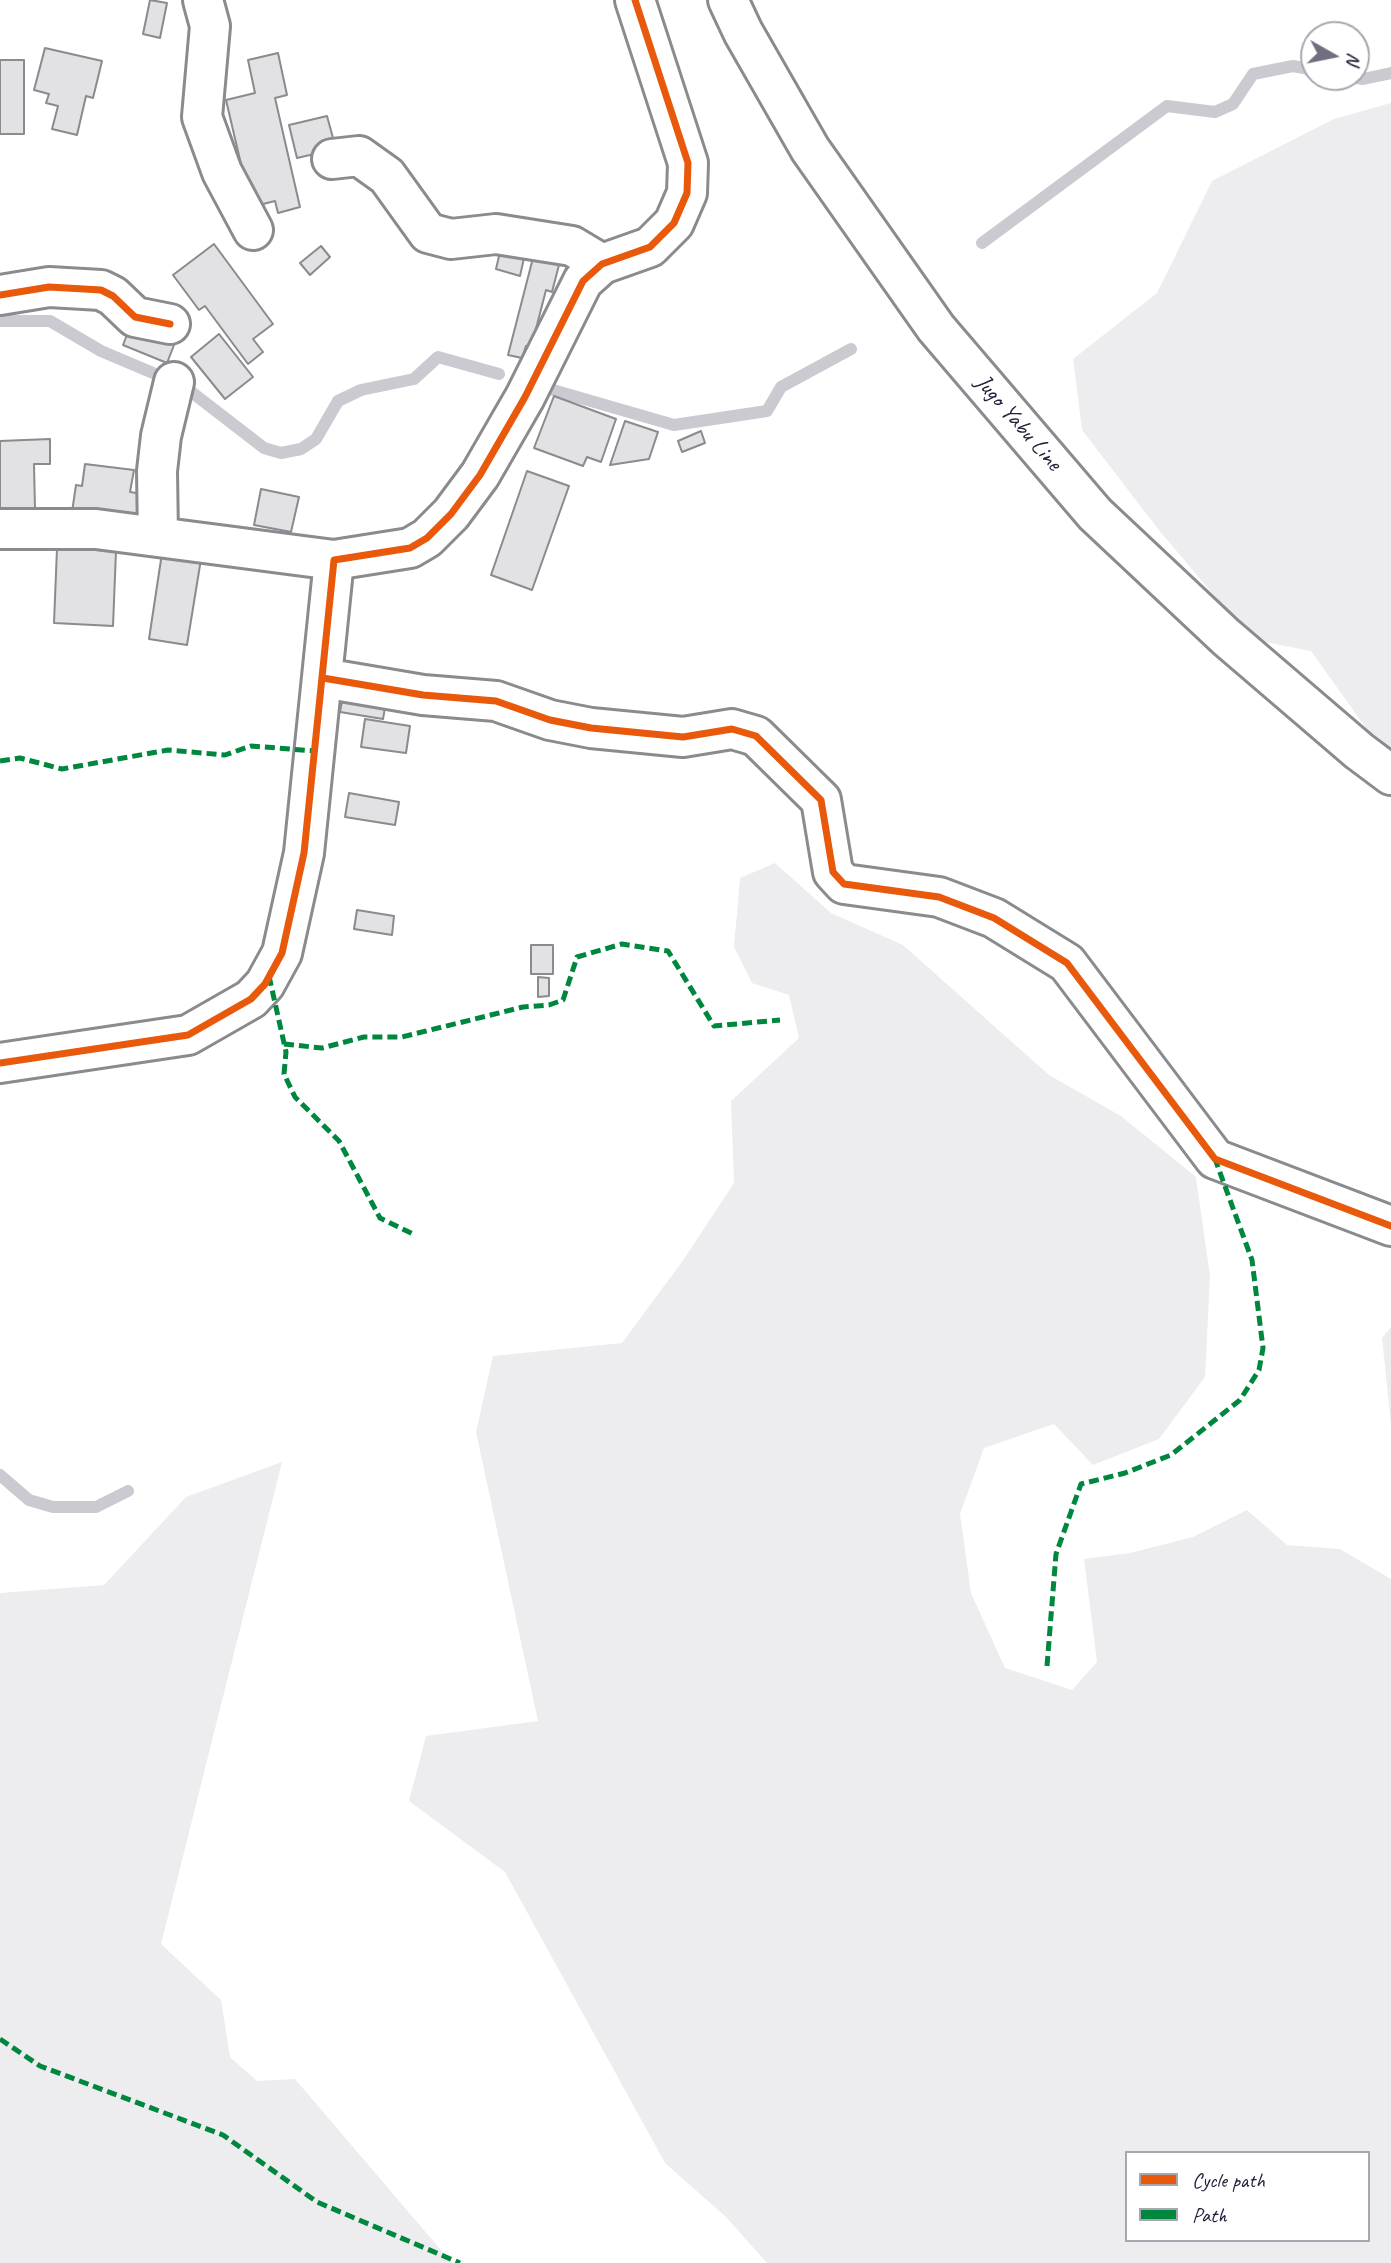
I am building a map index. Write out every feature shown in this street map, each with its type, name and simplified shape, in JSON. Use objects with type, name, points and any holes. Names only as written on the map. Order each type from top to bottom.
[{"type":"street","points":[[203,0],[210,26],[202,117],[222,172],[253,230]]},
{"type":"street","points":[[0,529],[96,529],[334,559],[411,548],[427,538],[451,514],[480,475],[525,397],[583,281],[602,264],[650,247],[674,223],[687,193],[688,163],[635,0]]},
{"type":"street","name":"Jugo Yabu Line","points":[[729,0],[743,32],[810,149],[936,328],[1096,514],[1226,637],[1359,751],[1391,775]]},
{"type":"street","points":[[332,159],[359,156],[387,176],[428,233],[451,239],[496,234],[572,246],[602,264]]},
{"type":"street","points":[[0,295],[49,287],[101,290],[113,296],[135,317],[170,324]]},
{"type":"street","points":[[158,536],[157,471],[161,436],[174,382]]},
{"type":"street","points":[[0,1063],[188,1035],[251,999],[265,984],[282,953],[304,853],[334,559]]},
{"type":"street","points":[[323,678],[423,695],[496,701],[550,720],[591,728],[683,737],[732,729],[756,736],[821,800],[833,872],[844,884],[939,897],[994,918],[1067,963],[1215,1159],[1391,1226]]},
{"type":"shaded area","points":[[1391,103],[1391,750],[1371,735],[1311,651],[1260,641],[1228,612],[1158,529],[1082,430],[1073,359],[1157,293],[1212,181],[1334,119]]},
{"type":"shaded area","points":[[775,863],[831,913],[903,945],[1049,1075],[1121,1116],[1196,1177],[1210,1276],[1205,1377],[1159,1439],[1093,1465],[1054,1424],[984,1448],[960,1514],[971,1593],[1005,1668],[1072,1690],[1097,1662],[1084,1559],[1130,1553],[1193,1537],[1247,1510],[1287,1545],[1340,1549],[1391,1579],[1391,2263],[767,2263],[726,2217],[665,2163],[505,1872],[409,1801],[426,1736],[538,1721],[476,1432],[493,1356],[622,1343],[684,1259],[734,1183],[731,1101],[799,1038],[789,995],[752,983],[734,947],[740,878]]},
{"type":"shaded area","points":[[1391,1327],[1391,1423],[1382,1338]]},
{"type":"shaded area","points":[[282,1462],[161,1944],[221,2000],[230,2057],[257,2081],[295,2079],[452,2263],[0,2263],[0,1593],[104,1585],[186,1497]]},
{"type":"building","points":[[150,0],[167,3],[160,38],[143,34]]},
{"type":"building","points":[[45,48],[102,61],[93,98],[86,96],[77,135],[52,129],[58,106],[46,103],[49,94],[34,90]]},
{"type":"building","points":[[278,53],[287,95],[275,98],[300,207],[278,213],[275,201],[251,207],[226,100],[255,93],[248,60]]},
{"type":"building","points":[[0,60],[24,60],[24,134],[0,134]]},
{"type":"building","points":[[327,116],[336,149],[297,158],[289,125]]},
{"type":"building","points":[[214,244],[273,324],[253,339],[263,352],[248,364],[205,306],[199,310],[173,275]]},
{"type":"building","points":[[321,246],[330,257],[310,275],[300,263]]},
{"type":"building","points":[[500,252],[524,258],[520,276],[496,269]]},
{"type":"building","points":[[534,254],[560,261],[552,292],[546,290],[531,348],[526,346],[522,358],[508,355]]},
{"type":"building","points":[[130,327],[174,345],[167,363],[123,345]]},
{"type":"building","points":[[219,334],[253,377],[225,399],[191,357]]},
{"type":"building","points":[[554,396],[616,419],[601,462],[587,457],[583,466],[534,448]]},
{"type":"building","points":[[625,421],[658,432],[649,459],[610,465]]},
{"type":"building","points":[[701,431],[705,443],[682,452],[678,441]]},
{"type":"building","points":[[50,439],[50,464],[34,464],[35,509],[0,510],[0,441]]},
{"type":"building","points":[[85,464],[134,470],[130,492],[149,495],[145,522],[72,512],[76,485],[82,486]]},
{"type":"building","points":[[527,471],[569,486],[532,590],[491,575]]},
{"type":"building","points":[[261,489],[299,497],[291,532],[254,525]]},
{"type":"building","points":[[57,548],[116,551],[113,626],[54,623]]},
{"type":"building","points":[[162,553],[201,559],[187,645],[149,639]]},
{"type":"building","points":[[343,695],[386,702],[383,719],[340,712]]},
{"type":"building","points":[[365,719],[410,726],[406,753],[361,747]]},
{"type":"building","points":[[349,793],[399,802],[395,825],[345,817]]},
{"type":"building","points":[[357,910],[394,916],[392,935],[354,929]]},
{"type":"building","points":[[531,945],[553,945],[553,974],[531,974]]},
{"type":"building","points":[[538,977],[549,978],[549,996],[538,997]]},
{"type":"waterway","points":[[982,243],[1167,106],[1215,112],[1233,104],[1253,74],[1293,66],[1300,67]]},
{"type":"waterway","points":[[1370,78],[1391,73]]},
{"type":"waterway","points":[[0,321],[50,321],[101,351],[153,373]]},
{"type":"waterway","points":[[546,388],[674,425],[767,411],[781,387],[851,349]]},
{"type":"waterway","points":[[185,387],[264,448],[281,453],[301,449],[316,439],[338,401],[361,390],[414,379],[438,357],[499,374]]},
{"type":"waterway","points":[[0,1475],[29,1500],[53,1507],[96,1507],[128,1491]]},
{"type":"marked path","points":[[0,761],[20,758],[62,769],[168,750],[225,755],[251,746],[315,751]]},
{"type":"marked path","points":[[284,1044],[322,1048],[364,1037],[402,1037],[523,1007],[549,1005],[563,1000],[577,957],[622,944],[668,951],[714,1026],[780,1020]]},
{"type":"marked path","points":[[269,976],[286,1052],[284,1074],[295,1097],[339,1141],[380,1218],[413,1234]]},
{"type":"marked path","points":[[1047,1666],[1056,1554],[1081,1484],[1125,1473],[1171,1455],[1240,1400],[1259,1370],[1263,1348],[1252,1260],[1215,1159]]},
{"type":"marked path","points":[[0,2039],[40,2066],[223,2135],[317,2202],[460,2263]]},
{"type":"cycle path","points":[[0,1063],[188,1035],[251,999],[265,984],[282,953],[304,853],[334,560],[410,548],[427,538],[451,514],[480,475],[525,397],[583,281],[602,264],[650,247],[674,223],[687,193],[688,163],[635,0]]},
{"type":"cycle path","points":[[0,295],[49,287],[101,290],[113,296],[135,317],[170,324]]},
{"type":"cycle path","points":[[323,678],[423,695],[496,701],[550,720],[591,728],[683,737],[732,729],[756,736],[821,800],[833,872],[844,884],[939,897],[994,918],[1067,963],[1215,1159],[1391,1226]]}]
